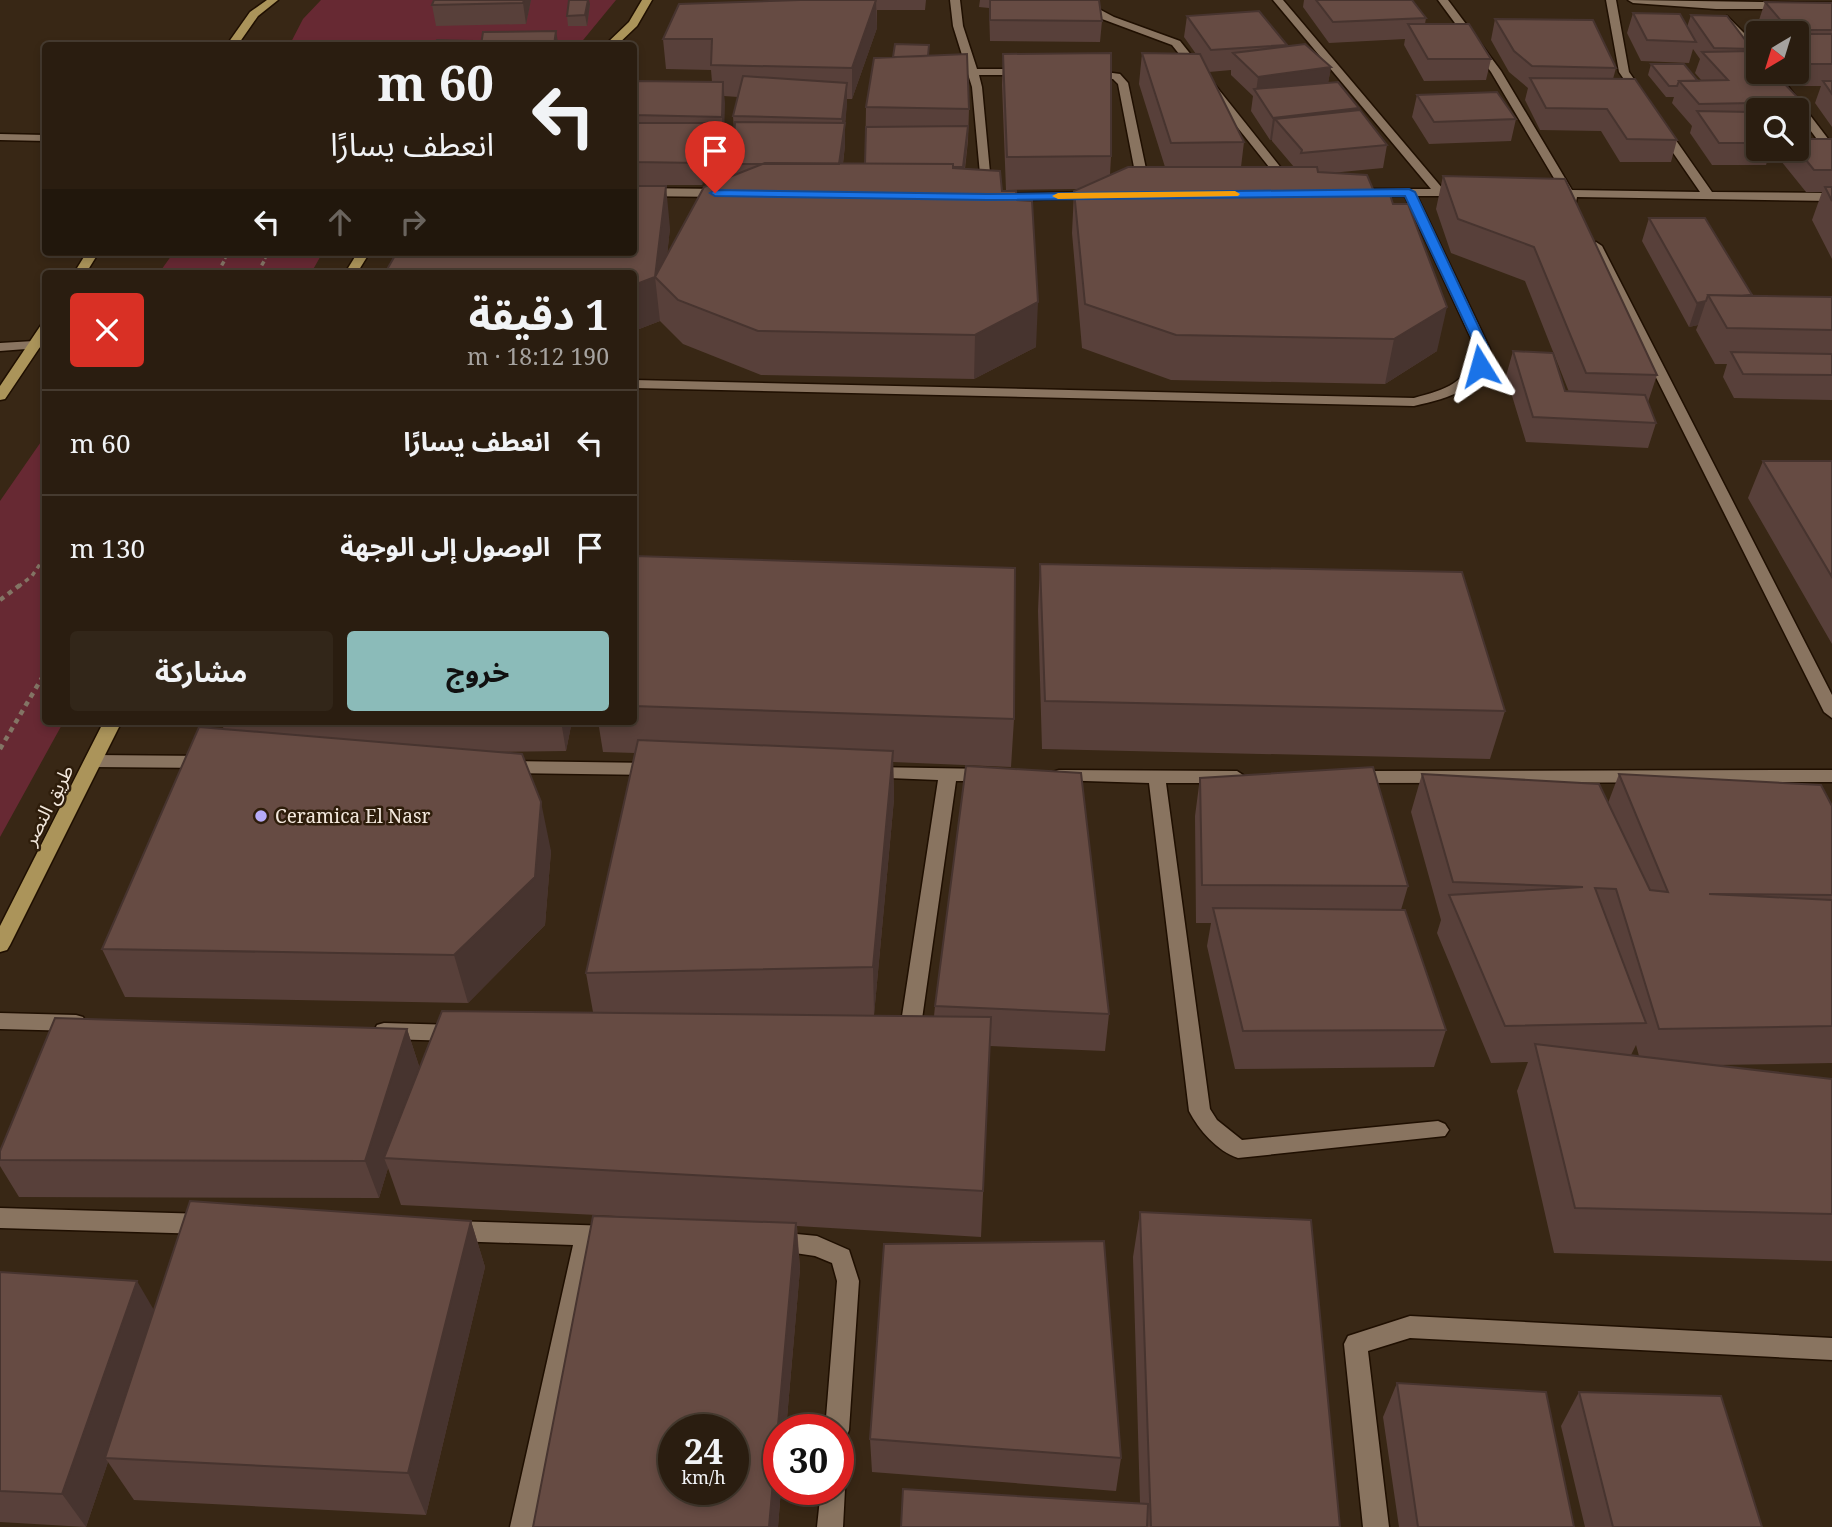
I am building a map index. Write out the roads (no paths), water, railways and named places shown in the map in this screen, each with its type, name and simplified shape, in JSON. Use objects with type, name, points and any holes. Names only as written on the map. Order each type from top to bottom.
[{"type":"main road","points":[[234,42],[254,14],[272,0]]},
{"type":"main road","points":[[613,42],[633,24],[647,0]]},
{"type":"main road","points":[[0,396],[42,334]]},
{"type":"main road","name":"طريق النصر","points":[[0,945],[111,725]]},
{"type":"street","points":[[955,0],[958,26],[973,72],[987,197]]},
{"type":"street","points":[[1076,0],[1093,11],[1151,30],[1176,43],[1296,194],[1282,194]]},
{"type":"street","points":[[1278,0],[1440,192]]},
{"type":"street","points":[[1443,0],[1496,71],[1569,193],[1832,712]]},
{"type":"street","points":[[1611,0],[1624,72],[1709,194]]},
{"type":"street","points":[[1633,0],[1716,6],[1832,6]]},
{"type":"street","points":[[1716,6],[1746,40]]},
{"type":"street","points":[[973,72],[1036,72]]},
{"type":"street","points":[[1073,72],[1116,76],[1123,83],[1139,195],[1159,195]]},
{"type":"street","points":[[1782,84],[1832,152]]},
{"type":"street","points":[[0,137],[42,138]]},
{"type":"street","points":[[637,192],[742,193]]},
{"type":"street","points":[[637,384],[1414,402],[1445,394],[1467,382],[1480,366],[1483,349],[1409,192]]},
{"type":"street","points":[[1334,193],[1479,192]]},
{"type":"street","points":[[1531,193],[1832,197]]},
{"type":"street","points":[[973,197],[1106,196]]},
{"type":"street","points":[[0,347],[34,345]]},
{"type":"street","points":[[95,761],[221,763]]},
{"type":"street","points":[[486,767],[668,770]]},
{"type":"street","points":[[850,773],[1003,775]]},
{"type":"street","points":[[882,1040],[892,1038],[912,1019],[948,774]]},
{"type":"street","points":[[1045,776],[1254,778]]},
{"type":"street","points":[[1336,777],[1832,776]]},
{"type":"street","points":[[1157,778],[1200,1111],[1210,1126],[1238,1149],[1438,1130]]},
{"type":"street","points":[[0,1021],[97,1023]]},
{"type":"street","points":[[362,1030],[473,1033]]},
{"type":"street","points":[[0,1218],[223,1224]]},
{"type":"street","points":[[432,1230],[640,1237]]},
{"type":"street","points":[[523,1527],[586,1235]]},
{"type":"street","points":[[749,1240],[817,1246],[841,1257],[848,1281],[838,1414]]},
{"type":"street","points":[[1376,1527],[1356,1344],[1410,1327],[1832,1349]]},
{"type":"street","points":[[830,1527],[832,1505]]},
{"type":"place","name":"Ceramica El Nasr","points":[[261,816]]}]
